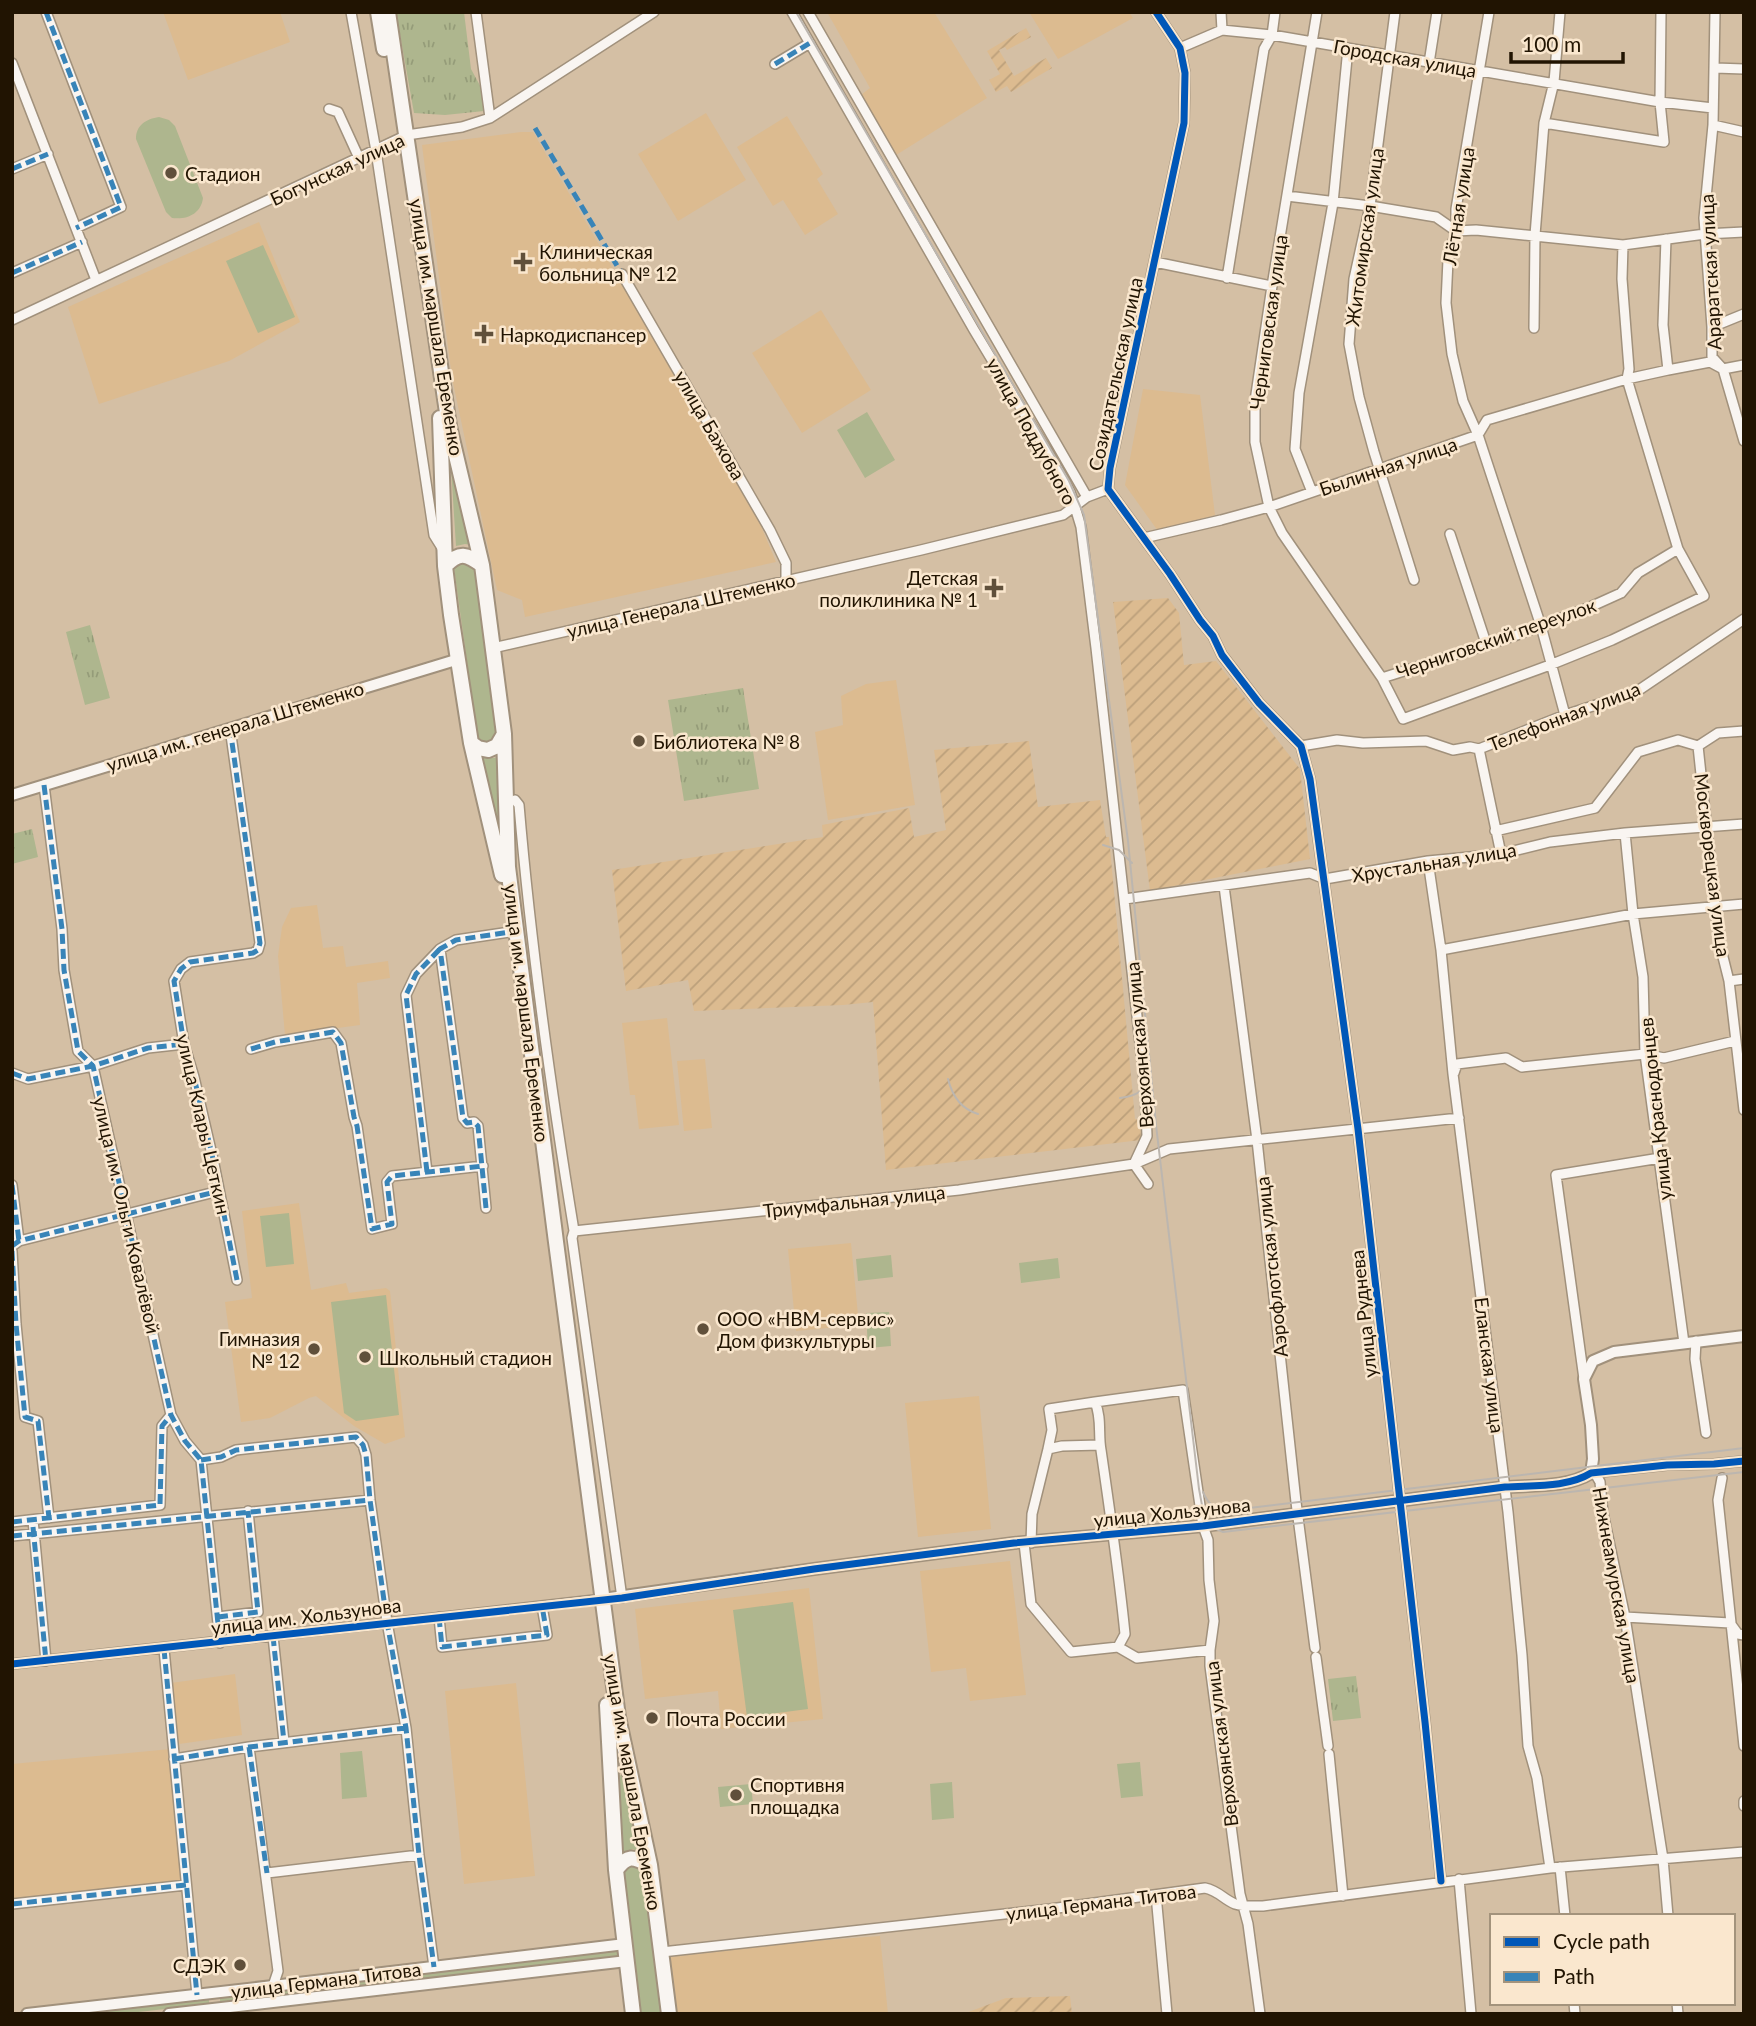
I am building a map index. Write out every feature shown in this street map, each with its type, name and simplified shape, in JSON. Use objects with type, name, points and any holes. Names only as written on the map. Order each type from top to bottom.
[{"type":"highway","name":"улица им. маршала Еременко","points":[[378,12],[404,137],[449,426],[482,565],[494,648],[504,734],[508,867],[568,1329],[599,1600],[610,1724],[616,1870],[633,2014]]},
{"type":"highway","name":"улица им. маршала Еременко","points":[[388,12],[441,430],[445,559],[458,659],[471,743],[500,866],[599,1600],[618,1717],[650,1865],[669,2014]]},
{"type":"highway","points":[[445,559],[469,556],[482,565]]},
{"type":"highway","points":[[471,743],[488,750],[497,746],[504,734]]},
{"type":"highway","points":[[616,1870],[629,1858],[650,1865]]},
{"type":"street","points":[[46,12],[121,207],[76,228]]},
{"type":"street","points":[[351,12],[376,151],[434,535],[445,559]]},
{"type":"street","points":[[476,12],[490,118]]},
{"type":"street","name":"Богунская улица","points":[[12,320],[404,137],[462,127],[490,118],[654,12]]},
{"type":"street","name":"улица Поддубного","points":[[792,12],[1070,492],[1081,527],[1125,899]]},
{"type":"street","name":"улица Поддубного","points":[[808,12],[1087,497]]},
{"type":"street","points":[[1156,12],[1180,47],[1222,30],[1221,12]]},
{"type":"street","points":[[1227,278],[1264,48],[1272,35],[1275,12]]},
{"type":"street","name":"Черниговская улица","points":[[1317,12],[1255,401],[1255,442],[1269,506],[1282,533],[1382,678],[1403,719],[1550,665]]},
{"type":"street","name":"Житомирская улица","points":[[1395,12],[1370,206],[1354,279],[1349,344],[1359,397],[1414,580]]},
{"type":"street","points":[[1429,63],[1437,12]]},
{"type":"street","name":"Лётная улица","points":[[1478,435],[1463,401],[1451,354],[1446,303],[1448,260],[1456,231],[1456,209],[1489,12]]},
{"type":"street","points":[[1534,328],[1535,235],[1544,123],[1554,82],[1560,12]]},
{"type":"street","points":[[1544,123],[1664,142],[1660,102],[1661,12]]},
{"type":"street","name":"Араратская улица","points":[[1715,12],[1713,125],[1704,204],[1713,357],[1723,369],[1744,441]]},
{"type":"street","name":"Городская улица","points":[[1222,30],[1272,35],[1660,102],[1713,108]]},
{"type":"street","points":[[775,64],[810,43]]},
{"type":"street","name":"Созидательская улица","points":[[1180,47],[1185,73],[1184,123],[1110,468],[1108,489],[1213,636],[1222,655],[1259,703],[1301,746]]},
{"type":"street","points":[[1311,492],[1295,449],[1299,393],[1333,203],[1348,48]]},
{"type":"street","points":[[12,63],[96,280]]},
{"type":"street","points":[[1715,68],[1744,69]]},
{"type":"street","points":[[328,109],[338,112],[359,158]]},
{"type":"street","points":[[1713,125],[1744,132]]},
{"type":"street","points":[[12,169],[48,155]]},
{"type":"street","points":[[1287,196],[1436,217],[1456,231],[1476,230],[1623,245],[1705,234],[1744,232]]},
{"type":"street","points":[[1666,239],[1663,325],[1668,370]]},
{"type":"street","points":[[12,273],[82,242]]},
{"type":"street","points":[[1550,665],[1612,640],[1704,596],[1678,549],[1627,379],[1629,369],[1622,279],[1623,245]]},
{"type":"street","points":[[1154,262],[1272,286]]},
{"type":"street","name":"улица Бажова","points":[[622,274],[770,530],[786,563],[786,581]]},
{"type":"street","points":[[1713,327],[1744,314]]},
{"type":"street","name":"Былинная улица","points":[[1144,538],[1269,506],[1478,435],[1487,420],[1627,379],[1710,362],[1723,369],[1744,365]]},
{"type":"street","points":[[1478,435],[1541,626],[1565,715]]},
{"type":"street","name":"улица Генерала Штеменко","points":[[494,648],[1063,516],[1087,497],[1108,489]]},
{"type":"street","points":[[1450,534],[1486,643]]},
{"type":"street","name":"Черниговский переулок","points":[[1382,678],[1541,626],[1621,593],[1637,573],[1678,549]]},
{"type":"street","name":"Телефонная улица","points":[[1301,746],[1337,740],[1363,743],[1426,741],[1453,750],[1470,747],[1479,749],[1565,715],[1636,692],[1744,619]]},
{"type":"street","name":"улица им. генерала Штеменко","points":[[12,794],[458,659]]},
{"type":"street","name":"улица Клары Цеткин","points":[[230,728],[260,943],[258,950],[253,953],[190,962],[181,969],[174,981],[184,1044],[194,1077],[236,1280]]},
{"type":"street","points":[[1495,831],[1595,808],[1638,752],[1678,740],[1698,746],[1718,733],[1744,731]]},
{"type":"street","name":"улица Руднева","points":[[1301,746],[1310,779],[1325,879],[1358,1129],[1441,1881]]},
{"type":"street","name":"Москворецкая улица","points":[[1698,746],[1715,906],[1720,945],[1729,981],[1744,1110]]},
{"type":"street","points":[[1479,749],[1501,854]]},
{"type":"street","name":"улица им. Ольги Ковалёвой","points":[[44,785],[62,929],[64,970],[78,1051],[93,1066],[171,1415],[201,1460],[220,1643]]},
{"type":"street","points":[[514,800],[519,805],[529,919],[622,1598]]},
{"type":"street","name":"Хрустальная улица","points":[[1125,899],[1310,873],[1325,879],[1428,861],[1501,854],[1550,842],[1744,824]]},
{"type":"street","name":"улица Краснодонцев","points":[[1625,833],[1633,915],[1643,977],[1645,1054],[1706,1433]]},
{"type":"street","name":"Еланская улица","points":[[1428,861],[1505,1487],[1528,1745],[1537,1778],[1549,1868]]},
{"type":"street","name":"Аэрофлотская улица","points":[[1224,886],[1257,1140],[1343,1896]]},
{"type":"street","name":"Верхоянская улица","points":[[1125,899],[1145,1088],[1147,1136],[1134,1164]]},
{"type":"street","points":[[1441,950],[1633,915],[1744,904]]},
{"type":"street","points":[[427,1172],[406,995],[416,974],[440,949],[456,940],[510,932]]},
{"type":"street","points":[[440,949],[463,1118],[467,1123],[474,1122],[478,1126],[486,1208]]},
{"type":"street","points":[[1729,981],[1744,979]]},
{"type":"street","points":[[251,1049],[333,1032],[341,1043],[372,1228],[392,1224],[387,1182],[392,1176],[483,1166]]},
{"type":"street","points":[[1453,1074],[1457,1064],[1506,1058],[1522,1067],[1645,1054],[1664,1058],[1735,1041]]},
{"type":"street","points":[[12,1073],[29,1079],[93,1066],[148,1048],[184,1044]]},
{"type":"street","name":"Триумфальная улица","points":[[556,1242],[573,1235],[959,1190],[1134,1164],[1169,1149],[1459,1118]]},
{"type":"street","name":"Нижнеамурская улица","points":[[1660,1158],[1556,1175],[1591,1425],[1591,1473],[1596,1475],[1600,1482],[1603,1513],[1625,1617],[1663,1859],[1668,1914]]},
{"type":"street","points":[[1134,1164],[1148,1184]]},
{"type":"street","points":[[12,1185],[16,1243],[219,1191]]},
{"type":"street","points":[[12,1251],[25,1417],[38,1421],[49,1518]]},
{"type":"street","points":[[568,1329],[585,1325]]},
{"type":"street","points":[[1584,1379],[1593,1361],[1614,1352],[1744,1336]]},
{"type":"street","name":"Верхоянская улица","points":[[1095,1402],[1182,1390],[1203,1525],[1208,1541],[1214,1620],[1210,1667],[1238,1881],[1260,2014]]},
{"type":"street","points":[[1118,1647],[1125,1634],[1100,1445],[1100,1414],[1095,1402],[1049,1409],[1052,1430],[1027,1543],[1031,1604],[1071,1652],[1118,1647],[1137,1658],[1210,1650]]},
{"type":"street","points":[[12,1522],[160,1505],[163,1426],[171,1415]]},
{"type":"street","points":[[201,1460],[221,1457],[236,1450],[356,1437],[363,1445],[387,1622],[406,1728],[434,1967]]},
{"type":"street","points":[[1048,1450],[1062,1446],[1100,1445]]},
{"type":"street","name":"улица Хользунова","points":[[599,1600],[814,1569],[1570,1481],[1591,1473],[1744,1461]]},
{"type":"street","points":[[1722,1478],[1718,1500],[1744,1746]]},
{"type":"street","points":[[12,1536],[370,1500]]},
{"type":"street","points":[[218,1617],[258,1612],[248,1511]]},
{"type":"street","points":[[33,1520],[46,1661]]},
{"type":"street","name":"улица им. Хользунова","points":[[12,1664],[599,1600]]},
{"type":"street","points":[[439,1616],[442,1647],[547,1635],[542,1606]]},
{"type":"street","points":[[1625,1617],[1730,1623]]},
{"type":"street","points":[[1730,1623],[1738,1634],[1744,1635]]},
{"type":"street","points":[[273,1636],[284,1742]]},
{"type":"street","points":[[164,1648],[197,1995]]},
{"type":"street","points":[[174,1759],[284,1742],[406,1728]]},
{"type":"street","points":[[249,1747],[278,1971],[273,1986]]},
{"type":"street","points":[[1244,1906],[1263,1906],[1549,1868],[1744,1852]]},
{"type":"street","points":[[267,1873],[419,1854]]},
{"type":"street","points":[[1560,1867],[1565,1914]]},
{"type":"street","points":[[1459,1879],[1471,2014]]},
{"type":"street","points":[[12,1904],[187,1885]]},
{"type":"street","name":"улица Германа Титова","points":[[662,1952],[942,1922],[1205,1888],[1244,1906]]},
{"type":"street","points":[[1156,1895],[1167,2014]]},
{"type":"street","name":"улица Германа Титова","points":[[27,2014],[625,1944]]},
{"type":"street","name":"улица Германа Титова","points":[[169,2014],[627,1961]]},
{"type":"street","points":[[211,1993],[215,2010]]},
{"type":"shaded area","points":[[163,12],[280,12],[290,42],[188,80]]},
{"type":"shaded area","points":[[827,12],[934,12],[987,98],[893,157],[857,98],[870,88]]},
{"type":"shaded area","points":[[1029,12],[1129,12],[1133,18],[1058,59]]},
{"type":"shaded area","points":[[1026,28],[1031,37],[1007,50],[1005,47],[999,50],[1014,76],[1046,58],[1052,68],[1011,92],[1007,86],[996,92],[989,80],[1000,74],[987,51]]},
{"type":"shaded area","points":[[706,113],[746,180],[678,221],[638,154]]},
{"type":"shaded area","points":[[787,116],[823,174],[817,179],[838,214],[805,235],[783,200],[773,206],[737,147]]},
{"type":"shaded area","name":"Клиническая больница № 12","points":[[533,132],[753,507],[776,562],[525,617],[522,600],[497,590],[452,378],[422,145]]},
{"type":"shaded area","points":[[259,222],[300,322],[229,361],[99,404],[68,307]]},
{"type":"shaded area","points":[[821,310],[871,390],[802,433],[752,353]]},
{"type":"shaded area","points":[[1143,389],[1200,395],[1215,515],[1158,531],[1125,485]]},
{"type":"shaded area","points":[[1168,598],[1179,613],[1184,665],[1216,661],[1300,769],[1310,859],[1150,891],[1113,602]]},
{"type":"shaded area","points":[[896,680],[915,805],[828,820],[815,732],[843,725],[841,696],[866,684]]},
{"type":"shaded area","points":[[1029,741],[1038,807],[1100,800],[1106,837],[1109,837],[1135,1119],[1140,1120],[1141,1140],[886,1170],[873,1002],[694,1011],[688,980],[626,991],[612,870],[823,837],[822,825],[909,808],[914,837],[946,830],[934,750]]},
{"type":"shaded area","points":[[317,905],[323,948],[343,946],[346,967],[388,961],[390,978],[357,983],[360,1025],[285,1035],[278,956],[282,927],[291,908]]},
{"type":"shaded area","points":[[667,1018],[679,1125],[639,1129],[635,1095],[630,1095],[622,1023]]},
{"type":"shaded area","points":[[705,1059],[712,1128],[684,1131],[677,1061]]},
{"type":"shaded area","name":"Гимназия № 12","points":[[299,1203],[311,1290],[346,1283],[349,1293],[386,1288],[390,1291],[405,1437],[385,1444],[354,1426],[316,1396],[270,1418],[241,1422],[225,1302],[252,1298],[242,1211]]},
{"type":"shaded area","points":[[851,1243],[859,1325],[796,1331],[788,1249]]},
{"type":"shaded area","points":[[979,1396],[991,1529],[918,1537],[905,1403]]},
{"type":"shaded area","points":[[1010,1561],[1026,1695],[970,1701],[966,1668],[931,1672],[920,1571]]},
{"type":"shaded area","points":[[809,1588],[823,1719],[721,1729],[718,1691],[645,1699],[635,1609]]},
{"type":"shaded area","points":[[235,1674],[242,1735],[179,1744],[171,1683]]},
{"type":"shaded area","points":[[516,1683],[535,1876],[464,1884],[445,1691]]},
{"type":"shaded area","points":[[171,1749],[186,1883],[12,1900],[12,1764]]},
{"type":"shaded area","points":[[880,1936],[888,2014],[674,2014],[670,1957]]},
{"type":"shaded area","points":[[1070,1996],[1072,2014],[963,2014],[1006,1998]]},
{"type":"green space","points":[[396,12],[464,12],[471,69],[490,104],[484,111],[445,115],[414,113]]},
{"type":"green space","name":"Стадион","points":[[159,117],[169,120],[175,126],[203,198],[196,212],[188,217],[172,218],[166,212],[136,139],[143,124]]},
{"type":"green space","points":[[263,245],[295,317],[258,333],[226,261]]},
{"type":"green space","points":[[867,412],[895,460],[865,478],[837,430]]},
{"type":"green space","points":[[451,468],[455,468],[471,545],[456,546]]},
{"type":"green space","points":[[464,561],[474,567],[477,573],[499,737],[489,743],[481,742],[477,734],[454,568]]},
{"type":"green space","points":[[90,625],[110,698],[85,705],[66,632]]},
{"type":"green space","points":[[743,688],[759,789],[684,801],[668,700]]},
{"type":"green space","points":[[500,756],[504,842],[500,843],[483,758]]},
{"type":"green space","points":[[32,829],[38,857],[12,864],[12,834]]},
{"type":"green space","points":[[289,1213],[294,1264],[266,1267],[260,1216]]},
{"type":"green space","points":[[891,1255],[893,1277],[858,1281],[856,1259]]},
{"type":"green space","points":[[1058,1258],[1060,1278],[1021,1283],[1019,1263]]},
{"type":"green space","name":"Школьный стадион","points":[[386,1295],[399,1415],[356,1421],[344,1413],[331,1302]]},
{"type":"green space","points":[[889,1312],[891,1346],[868,1348],[866,1313]]},
{"type":"green space","points":[[793,1602],[808,1709],[747,1717],[733,1610]]},
{"type":"green space","points":[[1356,1676],[1361,1718],[1333,1721],[1328,1679]]},
{"type":"green space","points":[[362,1751],[367,1797],[342,1799],[340,1753]]},
{"type":"green space","points":[[1140,1762],[1143,1796],[1121,1798],[1117,1764]]},
{"type":"green space","points":[[619,1775],[624,1776],[644,1854],[633,1849],[619,1855],[616,1778]]},
{"type":"green space","points":[[952,1782],[954,1818],[932,1820],[930,1784]]},
{"type":"green space","name":"Спортивня площадка","points":[[751,1784],[753,1804],[720,1807],[718,1787]]},
{"type":"green space","points":[[631,1862],[645,1868],[662,2014],[640,2014],[622,1872]]},
{"type":"green space","points":[[617,1948],[618,1957],[220,2004],[220,1995]]},
{"type":"green space","points":[[209,1996],[209,2004],[121,2014],[54,2014]]},
{"type":"tram line","points":[[796,12],[1069,481],[1084,515],[1128,841],[1156,1125],[1199,1489],[1207,1520],[1223,1532],[1744,1472]]},
{"type":"tram line","points":[[1103,845],[1119,850],[1132,863]]},
{"type":"tram line","points":[[1120,1098],[1140,1092],[1151,1075]]},
{"type":"tram line","points":[[948,1079],[958,1101],[978,1114]]},
{"type":"tram line","points":[[1203,1492],[1211,1504],[1224,1511],[1744,1448]]},
{"type":"marked path","points":[[46,12],[121,207],[76,228]]},
{"type":"marked path","points":[[775,64],[810,43]]},
{"type":"marked path","points":[[535,128],[622,274]]},
{"type":"marked path","points":[[12,169],[48,154]]},
{"type":"marked path","points":[[12,273],[82,242]]},
{"type":"marked path","points":[[230,728],[260,943],[258,950],[253,953],[190,962],[181,969],[174,981],[184,1044],[213,1159],[237,1280]]},
{"type":"marked path","points":[[44,785],[62,929],[64,970],[78,1051],[93,1066],[171,1415],[185,1441],[201,1460],[220,1643]]},
{"type":"marked path","points":[[486,1208],[478,1126],[474,1122],[467,1123],[463,1118],[440,949],[456,940],[510,932]]},
{"type":"marked path","points":[[427,1172],[406,995],[416,974],[440,949]]},
{"type":"marked path","points":[[251,1049],[333,1032],[341,1043],[357,1126],[372,1229],[392,1224],[387,1182],[392,1176],[483,1166]]},
{"type":"marked path","points":[[12,1073],[28,1079],[93,1066],[148,1048],[184,1044]]},
{"type":"marked path","points":[[12,1185],[19,1241]]},
{"type":"marked path","points":[[12,1246],[19,1241],[219,1191]]},
{"type":"marked path","points":[[12,1251],[25,1417],[38,1421],[49,1518]]},
{"type":"marked path","points":[[12,1522],[160,1505],[162,1426],[171,1415]]},
{"type":"marked path","points":[[201,1460],[221,1457],[236,1450],[356,1437],[363,1445],[387,1622],[406,1728],[434,1967]]},
{"type":"marked path","points":[[12,1536],[370,1500]]},
{"type":"marked path","points":[[218,1617],[258,1612],[248,1511]]},
{"type":"marked path","points":[[33,1527],[46,1661]]},
{"type":"marked path","points":[[439,1617],[442,1647],[547,1635],[542,1606]]},
{"type":"marked path","points":[[273,1636],[284,1742]]},
{"type":"marked path","points":[[164,1649],[197,1995]]},
{"type":"marked path","points":[[174,1759],[406,1728]]},
{"type":"marked path","points":[[249,1747],[267,1873]]},
{"type":"marked path","points":[[12,1904],[186,1885]]},
{"type":"cycle path","points":[[1156,12],[1180,48],[1185,73],[1184,123],[1110,468],[1108,489],[1213,636],[1222,655],[1259,703],[1301,746],[1310,779],[1358,1129],[1441,1881]]},
{"type":"cycle path","points":[[12,1664],[622,1598],[1014,1543],[1203,1526],[1505,1487],[1538,1486],[1571,1481],[1591,1473],[1744,1461]]},
{"type":"place","name":"Стадион","points":[[171,173]]},
{"type":"place","name":"Клиническая больница № 12","points":[[523,262]]},
{"type":"place","name":"Наркодиспансер","points":[[484,334]]},
{"type":"place","name":"Детская поликлиника № 1","points":[[994,588]]},
{"type":"place","name":"Библиотека № 8","points":[[639,741]]},
{"type":"place","name":"ООО «НВМ-сервис» Дом физкультуры","points":[[703,1329]]},
{"type":"place","name":"Гимназия № 12","points":[[314,1349]]},
{"type":"place","name":"Школьный стадион","points":[[365,1357]]},
{"type":"place","name":"Почта России","points":[[652,1718]]},
{"type":"place","name":"Спортивня площадка","points":[[736,1795]]},
{"type":"place","name":"СДЭК","points":[[240,1965]]}]
